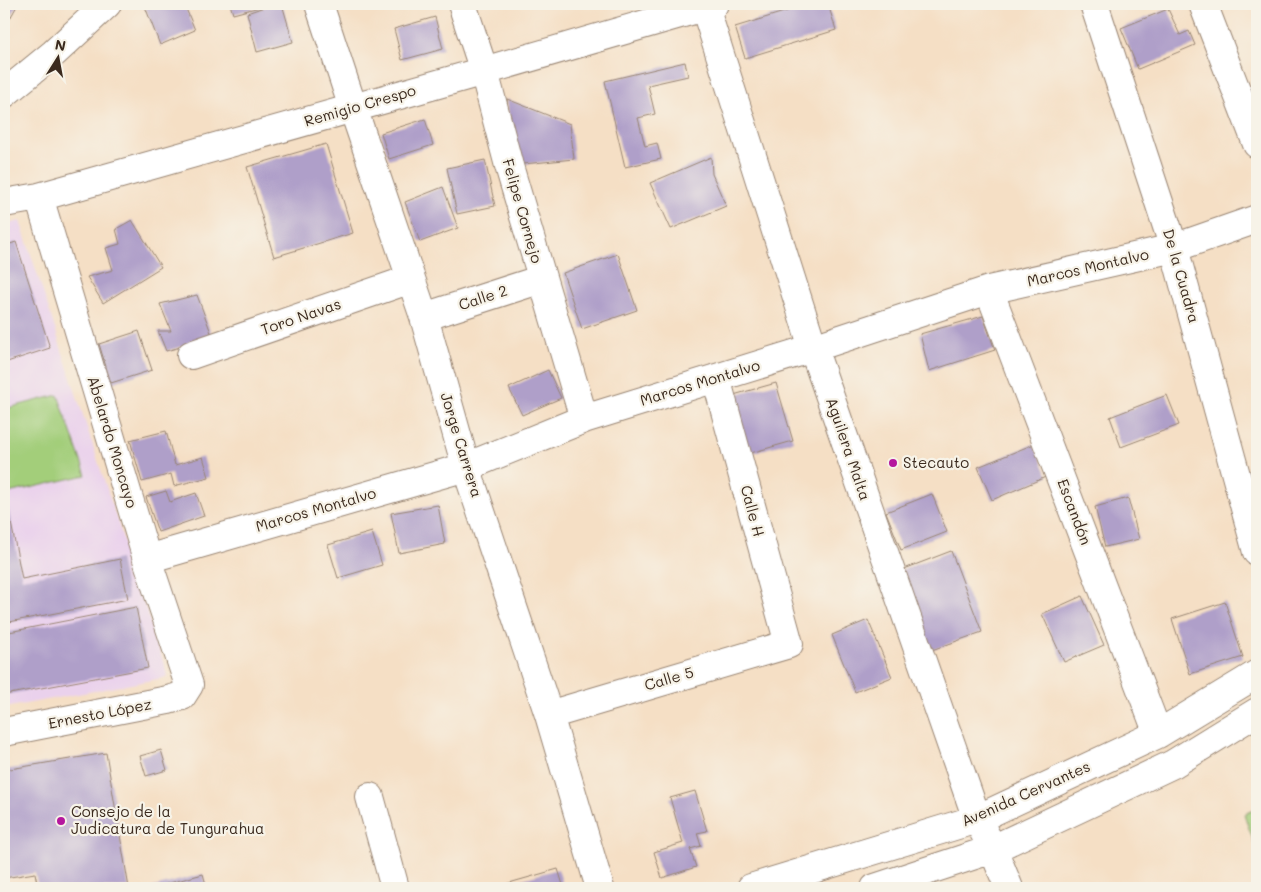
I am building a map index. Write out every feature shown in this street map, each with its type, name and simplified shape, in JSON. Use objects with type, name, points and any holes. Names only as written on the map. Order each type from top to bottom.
[{"type":"street","points":[[4,94],[54,53],[107,4]]},
{"type":"street","name":"Jorge Carrera","points":[[319,4],[352,108],[424,317],[466,467],[548,715],[600,888]]},
{"type":"street","name":"Felipe Cornejo","points":[[462,4],[484,71],[509,166],[584,419]]},
{"type":"street","name":"De la Cuadra","points":[[1094,4],[1174,248],[1257,552]]},
{"type":"street","points":[[1203,4],[1257,144]]},
{"type":"street","name":"Remigio Crespo","points":[[4,203],[39,197],[484,71],[707,5]]},
{"type":"street","name":"Aguilera Malta","points":[[707,5],[813,348],[977,819],[993,849],[1009,888]]},
{"type":"street","name":"Abelardo Moncayo","points":[[39,197],[147,559],[189,685]]},
{"type":"street","name":"Marcos Montalvo","points":[[147,559],[466,467],[584,419],[813,348],[989,290],[1174,248],[1257,219]]},
{"type":"street","name":"Toro Navas","points":[[192,355],[410,279]]},
{"type":"street","name":"Calle 2","points":[[424,317],[542,279]]},
{"type":"street","name":"Escandón","points":[[989,290],[1158,734]]},
{"type":"street","name":"Calle H","points":[[716,378],[789,644]]},
{"type":"street","name":"Calle 5","points":[[548,715],[789,644]]},
{"type":"street","name":"Avenida Cervantes","points":[[751,888],[977,819],[1158,734],[1257,674]]},
{"type":"street","name":"Ernesto López","points":[[4,732],[168,700],[182,696],[189,685]]},
{"type":"street","points":[[875,888],[993,849],[1173,764],[1257,712]]},
{"type":"street","points":[[370,797],[395,888]]},
{"type":"shaded area","points":[[20,221],[168,677],[4,708],[4,225]]},
{"type":"green space","points":[[58,395],[86,475],[4,494],[4,409]]},
{"type":"green space","points":[[1257,809],[1257,852],[1244,814]]},
{"type":"building","points":[[4,4],[18,4],[4,29]]},
{"type":"building","points":[[144,4],[184,4],[195,30],[160,45]]},
{"type":"building","points":[[230,4],[271,4],[233,14]]},
{"type":"building","points":[[273,4],[282,4],[293,42],[257,52],[247,13]]},
{"type":"building","points":[[810,4],[828,4],[836,30],[745,58],[735,27]]},
{"type":"building","points":[[1168,9],[1180,35],[1189,31],[1195,45],[1138,69],[1121,28]]},
{"type":"building","points":[[435,17],[443,49],[402,60],[394,29]]},
{"type":"building","points":[[685,62],[688,76],[648,85],[655,114],[638,118],[645,146],[657,143],[661,159],[625,167],[605,81]]},
{"type":"building","points":[[507,99],[570,124],[574,159],[513,165]]},
{"type":"building","points":[[425,119],[433,145],[389,159],[381,133]]},
{"type":"building","points":[[326,144],[353,233],[274,257],[247,167]]},
{"type":"building","points":[[711,157],[712,174],[726,206],[671,229],[650,183]]},
{"type":"building","points":[[485,160],[495,206],[457,214],[447,168]]},
{"type":"building","points":[[443,187],[458,228],[420,242],[405,202]]},
{"type":"building","points":[[132,220],[161,267],[103,303],[87,277],[113,270],[106,248],[120,244],[116,229]]},
{"type":"building","points":[[16,242],[50,348],[4,363],[4,246]]},
{"type":"building","points":[[618,254],[637,310],[582,329],[563,273]]},
{"type":"building","points":[[197,295],[213,338],[166,351],[158,331],[171,331],[160,304]]},
{"type":"building","points":[[983,316],[995,350],[929,371],[920,334]]},
{"type":"building","points":[[139,331],[152,370],[111,383],[99,344]]},
{"type":"building","points":[[548,370],[561,398],[522,415],[509,388]]},
{"type":"building","points":[[776,383],[793,441],[747,454],[730,396]]},
{"type":"building","points":[[1167,395],[1179,425],[1121,447],[1110,417]]},
{"type":"building","points":[[166,431],[175,465],[203,457],[209,477],[174,486],[171,474],[142,482],[130,440]]},
{"type":"building","points":[[1034,444],[1048,476],[992,500],[978,467]]},
{"type":"building","points":[[166,491],[170,502],[196,493],[204,516],[158,532],[146,497]]},
{"type":"building","points":[[932,494],[947,532],[901,550],[886,512]]},
{"type":"building","points":[[1128,498],[1139,539],[1105,547],[1095,507]]},
{"type":"building","points":[[438,505],[445,544],[399,553],[391,513]]},
{"type":"building","points":[[8,507],[22,579],[120,559],[128,599],[4,623],[4,508]]},
{"type":"building","points":[[372,532],[382,565],[338,578],[328,545]]},
{"type":"building","points":[[951,551],[982,632],[929,651],[899,571]]},
{"type":"building","points":[[1082,596],[1104,645],[1064,662],[1042,614]]},
{"type":"building","points":[[1225,602],[1243,657],[1190,674],[1172,619]]},
{"type":"building","points":[[136,607],[148,668],[4,695],[4,633]]},
{"type":"building","points":[[868,620],[892,677],[855,692],[832,635]]},
{"type":"building","points":[[161,750],[167,770],[146,776],[140,756]]},
{"type":"building","name":"Consejo de la Judicatura de Tungurahua","points":[[106,753],[129,888],[38,888],[35,873],[4,878],[4,770]]},
{"type":"building","points":[[695,791],[707,831],[697,833],[701,846],[690,849],[696,867],[662,878],[654,852],[683,843],[670,798]]},
{"type":"building","points":[[558,869],[564,888],[502,888],[502,885]]},
{"type":"building","points":[[203,874],[207,888],[151,888]]},
{"type":"place","name":"Stecauto","points":[[893,463]]},
{"type":"place","name":"Consejo de la Judicatura de Tungurahua","points":[[61,821]]}]
